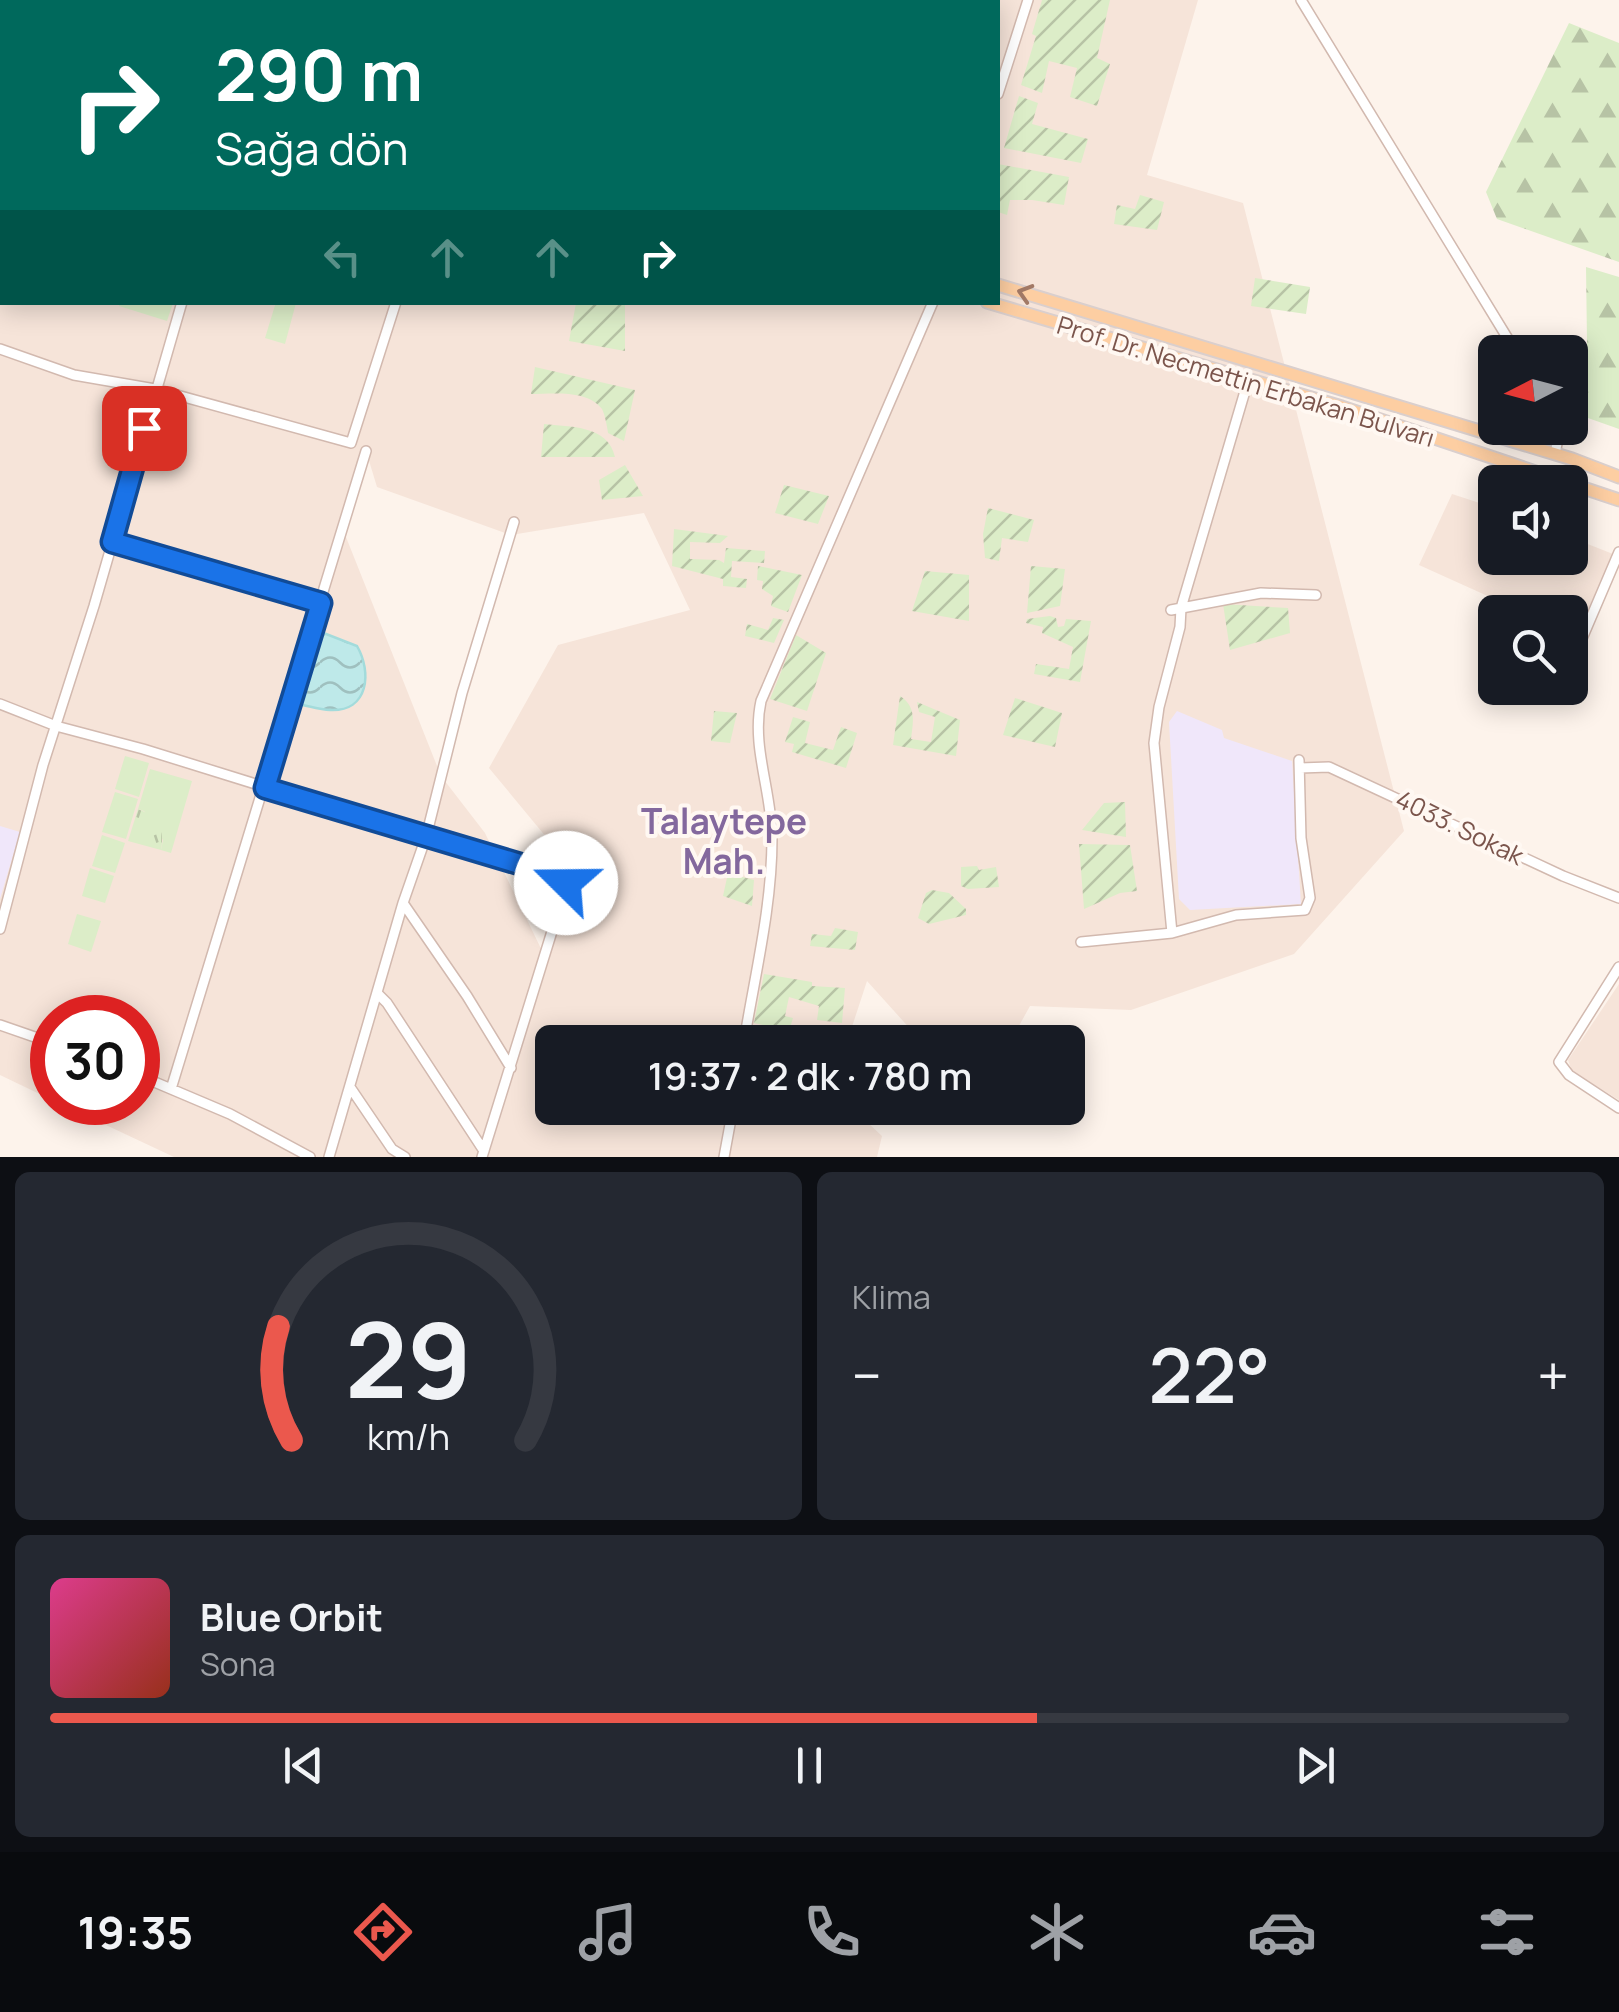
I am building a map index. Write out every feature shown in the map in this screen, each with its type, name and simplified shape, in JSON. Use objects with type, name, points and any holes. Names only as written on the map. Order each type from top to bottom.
[{"type":"main road","name":"Prof. Dr. Necmettin Erbakan Bulvarı","points":[[1000,285],[1555,454],[1619,478]]},
{"type":"main road","name":"Prof. Dr. Necmettin Erbakan Bulvarı","points":[[997,305],[1342,408],[1619,500]]},
{"type":"street","points":[[1000,88],[1028,0]]},
{"type":"street","points":[[1301,0],[1506,335]]},
{"type":"street","points":[[0,928],[181,305]]},
{"type":"street","points":[[0,349],[74,375],[155,389],[352,444],[395,305]]},
{"type":"street","points":[[747,1025],[771,873],[772,818],[756,720],[760,702],[931,305]]},
{"type":"street","points":[[1082,942],[1172,933],[1154,743],[1159,706],[1180,627],[1176,609],[1248,381]]},
{"type":"street","points":[[1555,454],[1557,445]]},
{"type":"street","points":[[170,1089],[366,451]]},
{"type":"street","points":[[329,1157],[403,902],[426,837],[462,693],[514,522]]},
{"type":"street","points":[[112,542],[321,603]]},
{"type":"street","points":[[1588,625],[1619,552]]},
{"type":"street","points":[[1176,609],[1261,593],[1316,595]]},
{"type":"street","points":[[0,704],[56,726],[560,876],[566,883],[483,1154]]},
{"type":"street","name":"4033. Sokak","points":[[1172,933],[1236,915],[1304,910],[1308,906],[1299,764],[1328,767],[1619,898]]},
{"type":"street","points":[[403,902],[510,1068]]},
{"type":"street","points":[[1619,967],[1559,1062],[1569,1075],[1619,1108]]},
{"type":"street","points":[[377,993],[483,1154]]},
{"type":"street","points":[[0,1025],[30,1035]]},
{"type":"street","points":[[160,1085],[230,1114],[310,1157]]},
{"type":"street","points":[[350,1086],[392,1149],[405,1157]]},
{"type":"street","points":[[724,1157],[730,1125]]},
{"type":"shaded area","points":[[1000,0],[1198,0],[1147,175],[1243,203],[1404,831],[1294,954],[1131,1010],[1030,1006],[1019,1025],[907,1025],[867,981],[853,1025],[535,1025],[535,1125],[870,1125],[882,1136],[877,1157],[174,1157],[106,1125],[160,1125],[160,995],[30,995],[30,1089],[0,1075],[0,305],[1000,305]],"holes":[[[367,454],[377,487],[511,535],[644,513],[690,610],[558,645],[489,768],[571,867],[547,961],[485,833],[441,776],[344,532]]]},
{"type":"shaded area","points":[[1452,494],[1478,502],[1478,575],[1588,575],[1588,544],[1613,554],[1588,610],[1588,595],[1485,595],[1419,565]]},
{"type":"shaded area","points":[[1177,711],[1222,730],[1224,738],[1292,761],[1301,904],[1190,910],[1179,899],[1169,722]]},
{"type":"shaded area","points":[[0,826],[20,832],[0,899]]},
{"type":"shaded area","points":[[1619,984],[1619,1100],[1572,1071],[1568,1060]]},
{"type":"green space","points":[[1042,0],[1110,0],[1097,58],[1110,64],[1097,106],[1070,97],[1077,68],[1049,61],[1042,93],[1021,85]]},
{"type":"green space","points":[[1569,23],[1619,43],[1619,262],[1497,219],[1486,192]]},
{"type":"green space","points":[[1019,96],[1038,103],[1032,124],[1088,139],[1081,163],[1004,148]]},
{"type":"green space","points":[[1000,164],[1069,177],[1064,205],[1010,200],[1007,215],[1000,213]]},
{"type":"green space","points":[[1140,195],[1164,202],[1157,230],[1114,224],[1117,205],[1135,209]]},
{"type":"green space","points":[[1586,267],[1619,277],[1619,429],[1588,418]]},
{"type":"green space","points":[[1255,278],[1310,287],[1306,314],[1251,306]]},
{"type":"green space","points":[[120,305],[172,305],[167,321]]},
{"type":"green space","points":[[275,305],[295,305],[285,344],[265,338]]},
{"type":"green space","points":[[576,305],[625,305],[625,351],[569,341]]},
{"type":"green space","points":[[535,367],[635,390],[624,441],[608,433],[602,409],[588,398],[531,394]]},
{"type":"green space","points":[[544,424],[596,433],[605,439],[615,457],[541,457]]},
{"type":"green space","points":[[625,465],[643,496],[602,500],[599,480]]},
{"type":"green space","points":[[784,485],[829,496],[818,524],[775,513]]},
{"type":"green space","points":[[988,508],[1034,520],[1028,542],[1002,538],[999,561],[985,558],[983,534]]},
{"type":"green space","points":[[674,529],[728,536],[720,543],[690,542],[690,559],[724,563],[726,548],[765,551],[764,563],[732,561],[731,577],[747,579],[746,588],[723,586],[723,579],[672,566]]},
{"type":"green space","points":[[758,566],[802,575],[788,612],[771,606],[773,596],[762,589],[763,581],[757,580]]},
{"type":"green space","points":[[1031,566],[1065,569],[1060,606],[1027,613]]},
{"type":"green space","points":[[925,571],[969,575],[969,621],[912,611]]},
{"type":"green space","points":[[1223,604],[1288,608],[1290,633],[1230,650]]},
{"type":"green space","points":[[773,618],[784,620],[774,643],[745,636],[747,624],[768,630]]},
{"type":"green space","points":[[1056,618],[1058,627],[1064,626],[1066,619],[1091,621],[1080,682],[1034,674],[1036,664],[1069,669],[1073,647],[1042,633],[1043,627],[1026,623],[1027,619]]},
{"type":"green space","points":[[796,635],[826,653],[807,711],[770,699]]},
{"type":"green space","points":[[900,696],[911,710],[911,739],[931,742],[935,717],[919,712],[917,702],[960,720],[956,756],[893,745]]},
{"type":"green space","points":[[1015,698],[1062,713],[1055,747],[1003,735]]},
{"type":"green space","points":[[714,711],[737,713],[730,743],[711,741]]},
{"type":"green space","points":[[793,717],[810,722],[805,743],[833,750],[841,727],[857,733],[846,768],[792,752],[794,744],[785,742]]},
{"type":"green space","points":[[125,756],[149,763],[139,797],[115,789]]},
{"type":"green space","points":[[150,769],[192,781],[171,853],[161,850],[163,840],[144,811],[138,809]]},
{"type":"green space","points":[[115,792],[138,799],[126,839],[102,832]]},
{"type":"green space","points":[[1125,802],[1126,837],[1082,830],[1104,803]]},
{"type":"green space","points":[[138,809],[158,825],[161,850],[128,841]]},
{"type":"green space","points":[[102,835],[125,843],[115,873],[92,866]]},
{"type":"green space","points":[[1079,844],[1130,845],[1137,891],[1120,893],[1084,909]]},
{"type":"green space","points":[[977,866],[979,870],[996,867],[999,887],[961,886],[961,867]]},
{"type":"green space","points":[[90,868],[114,876],[105,903],[82,896]]},
{"type":"green space","points":[[728,873],[754,880],[752,906],[723,896]]},
{"type":"green space","points":[[926,893],[949,893],[966,909],[966,915],[929,924],[918,918]]},
{"type":"green space","points":[[77,914],[101,921],[91,952],[68,944]]},
{"type":"green space","points":[[835,928],[858,932],[855,950],[810,946],[812,934],[831,936]]},
{"type":"green space","points":[[764,974],[812,982],[812,986],[845,988],[842,1023],[817,1020],[819,1006],[789,997],[785,1016],[793,1018],[791,1025],[754,1023]]},
{"type":"water","points":[[321,632],[357,646],[362,656],[364,689],[353,704],[343,709],[298,704]]},
{"type":"district","name":"Talaytepe Mah.","points":[[724,841]]},
{"type":"route","points":[[144,428],[112,542],[321,603],[265,788],[560,876],[566,883]]}]
